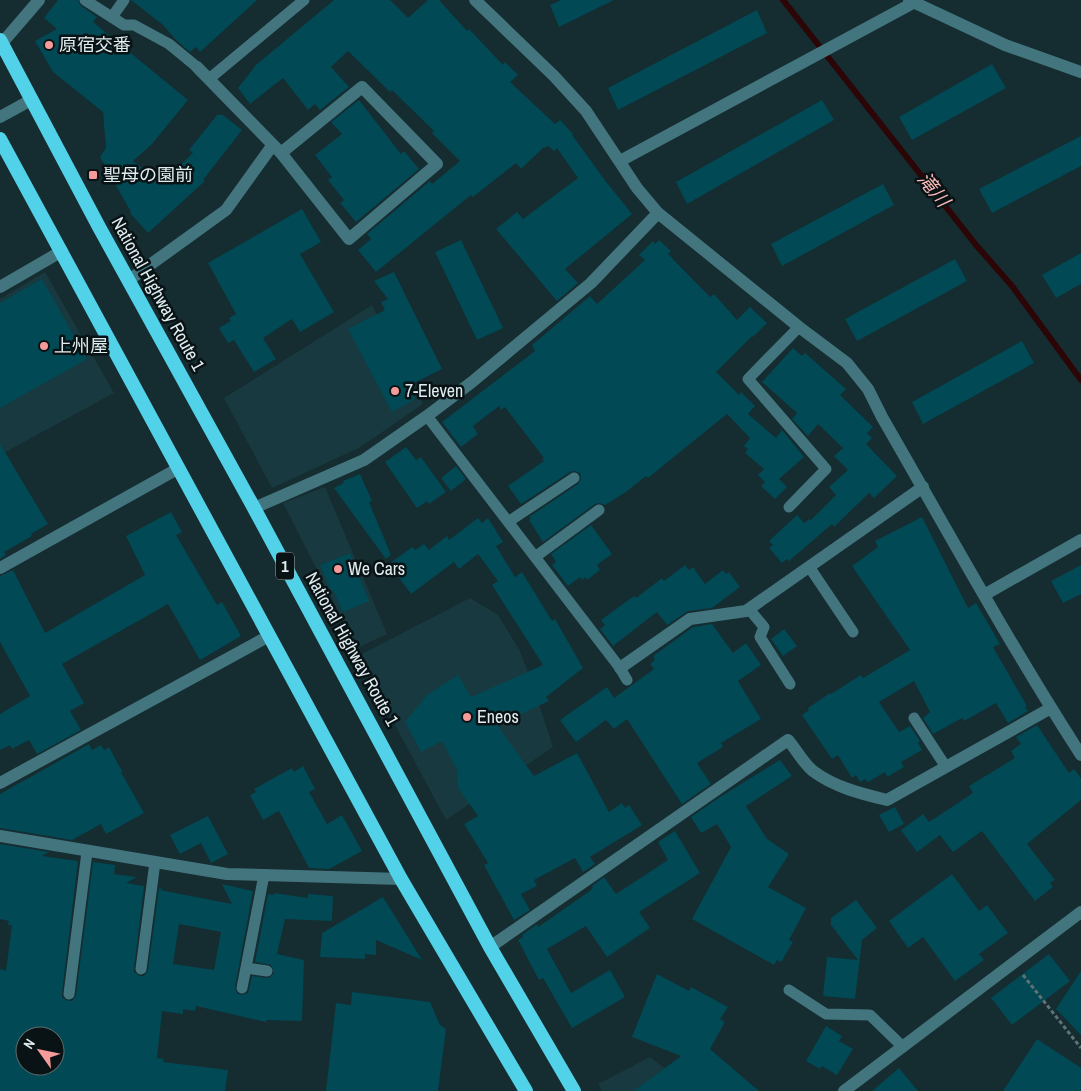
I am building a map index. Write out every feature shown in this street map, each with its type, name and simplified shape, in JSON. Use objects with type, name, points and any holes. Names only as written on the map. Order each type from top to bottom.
[{"type":"highway","name":"National Highway Route 1","points":[[1,41],[31,100],[254,508],[490,947],[574,1091]]},
{"type":"highway","points":[[0,140],[402,879],[526,1091]]},
{"type":"street","points":[[1,41],[38,0]]},
{"type":"street","points":[[475,0],[554,76],[586,111],[637,188],[658,213],[799,327],[847,363],[868,389],[984,595],[1081,755]]},
{"type":"street","points":[[620,161],[811,58],[911,1],[1005,45],[1081,72]]},
{"type":"street","points":[[129,280],[226,210],[277,149],[362,87],[437,164],[349,239],[277,149],[198,67]]},
{"type":"street","points":[[0,117],[31,100]]},
{"type":"street","points":[[254,508],[364,460],[427,416],[472,382],[591,283],[658,213]]},
{"type":"street","points":[[0,287],[62,251]]},
{"type":"street","points":[[0,568],[180,468]]},
{"type":"street","points":[[620,668],[690,619],[749,609],[923,488]]},
{"type":"street","points":[[984,595],[1081,540]]},
{"type":"street","points":[[0,783],[269,636]]},
{"type":"street","points":[[490,947],[788,740],[812,770],[833,782],[887,800],[1051,708]]},
{"type":"street","points":[[0,836],[227,874],[402,879]]},
{"type":"street","points":[[844,1091],[1081,912]]},
{"type":"lane","points":[[85,0],[124,25],[134,25],[160,40],[198,67]]},
{"type":"lane","points":[[112,17],[124,0]]},
{"type":"lane","points":[[209,79],[304,0]]},
{"type":"lane","points":[[789,507],[826,469],[748,379],[799,327]]},
{"type":"lane","points":[[427,416],[628,680]]},
{"type":"lane","points":[[508,522],[574,478]]},
{"type":"lane","points":[[535,557],[599,510]]},
{"type":"lane","points":[[810,568],[853,632]]},
{"type":"lane","points":[[749,609],[764,628],[760,637],[790,684]]},
{"type":"lane","points":[[914,718],[946,767]]},
{"type":"lane","points":[[69,994],[87,852]]},
{"type":"lane","points":[[141,968],[156,862]]},
{"type":"lane","points":[[242,988],[264,875]]},
{"type":"lane","points":[[246,968],[267,971]]},
{"type":"lane","points":[[788,990],[826,1014],[870,1015],[902,1047]]},
{"type":"path","points":[[1013,963],[1081,1048]]},
{"type":"shaded area","name":"上州屋","points":[[45,272],[114,393],[0,455],[0,299]]},
{"type":"shaded area","points":[[372,305],[423,404],[359,448],[272,488],[224,398]]},
{"type":"shaded area","name":"We Cars","points":[[325,487],[387,634],[357,648],[283,503]]},
{"type":"shaded area","name":"Eneos","points":[[470,598],[498,615],[520,651],[553,747],[446,820],[358,656]]},
{"type":"shaded area","points":[[650,1057],[692,1091],[602,1091],[598,1084]]},
{"type":"building","points":[[58,0],[78,0],[81,6],[97,17],[93,22],[188,100],[152,144],[133,161],[162,183],[193,153],[189,150],[217,115],[223,115],[242,130],[203,180],[205,181],[148,233],[130,213],[100,157],[106,148],[103,112],[53,72],[35,41],[57,29],[44,18]]},
{"type":"building","points":[[131,0],[257,0],[200,52],[196,47],[190,52],[163,25]]},
{"type":"building","points":[[334,0],[390,0],[408,18],[428,0],[439,0],[467,31],[469,29],[503,65],[505,62],[518,75],[510,82],[555,124],[560,120],[573,134],[604,179],[632,214],[565,269],[578,283],[557,301],[496,229],[517,212],[523,219],[578,178],[557,148],[554,151],[548,146],[544,147],[521,169],[516,163],[473,197],[471,195],[376,272],[358,250],[371,239],[367,234],[430,181],[432,184],[460,161],[432,133],[434,131],[348,51],[331,67],[349,87],[320,110],[315,104],[308,110],[283,78],[250,104],[238,88],[256,65]]},
{"type":"building","points":[[561,0],[614,0],[559,27],[550,5]]},
{"type":"building","points":[[757,10],[767,33],[618,110],[608,88]]},
{"type":"building","points":[[992,64],[1006,88],[912,140],[899,117]]},
{"type":"building","points":[[359,100],[401,154],[404,151],[419,169],[356,222],[340,203],[344,200],[328,180],[332,177],[315,155],[342,134],[331,122]]},
{"type":"building","points":[[822,100],[834,120],[687,204],[676,182]]},
{"type":"building","points":[[1081,136],[1081,166],[992,213],[979,189]]},
{"type":"building","points":[[883,184],[894,205],[782,266],[771,244]]},
{"type":"building","points":[[302,209],[321,242],[300,254],[334,312],[300,332],[292,319],[263,338],[276,359],[254,372],[234,340],[228,343],[219,328],[231,321],[229,318],[236,314],[208,263]]},
{"type":"building","points":[[461,240],[503,328],[477,340],[435,252]]},
{"type":"building","points":[[659,240],[671,251],[668,254],[710,297],[714,294],[737,320],[750,307],[767,323],[716,372],[739,395],[741,392],[755,406],[748,414],[776,438],[782,430],[804,457],[779,479],[787,487],[775,499],[761,486],[765,482],[758,475],[764,469],[745,453],[748,449],[744,446],[750,438],[727,414],[648,478],[646,476],[626,492],[605,505],[595,504],[543,542],[529,517],[578,484],[581,478],[580,473],[570,472],[521,504],[508,486],[544,461],[542,459],[544,458],[505,407],[501,410],[499,406],[473,426],[478,434],[461,447],[442,422],[535,351],[532,345],[590,296],[597,304],[645,260],[639,255],[653,241],[655,244]]},
{"type":"building","points":[[1081,253],[1081,284],[1056,298],[1042,275]]},
{"type":"building","points":[[955,259],[967,281],[857,341],[845,319]]},
{"type":"building","points":[[394,272],[442,369],[408,386],[415,399],[392,412],[348,329],[385,310],[381,302],[388,299],[374,281]]},
{"type":"building","points":[[42,279],[87,359],[0,408],[0,303]]},
{"type":"building","points":[[1022,341],[1034,363],[923,424],[912,402]]},
{"type":"building","points":[[793,348],[802,356],[805,353],[846,389],[840,395],[873,427],[867,433],[872,438],[866,444],[897,476],[874,498],[869,493],[834,527],[832,524],[789,561],[787,559],[782,563],[769,548],[773,545],[769,541],[797,515],[804,523],[809,519],[810,521],[836,495],[829,487],[848,470],[834,456],[843,448],[818,424],[808,436],[792,419],[797,413],[762,382]]},
{"type":"building","points":[[0,444],[48,524],[31,534],[32,536],[4,552],[6,555],[0,559]]},
{"type":"building","points":[[406,447],[416,460],[421,457],[446,492],[429,504],[427,501],[417,508],[385,462]]},
{"type":"building","points":[[456,466],[466,479],[451,491],[441,478]]},
{"type":"building","points":[[360,474],[372,501],[369,502],[391,555],[386,559],[334,488],[344,483],[343,481]]},
{"type":"building","points":[[171,512],[182,532],[176,535],[217,605],[222,602],[241,636],[200,660],[168,604],[62,664],[84,703],[70,711],[81,730],[37,754],[29,740],[12,749],[10,745],[0,750],[0,714],[30,696],[0,642],[0,576],[13,570],[45,633],[145,575],[126,536]]},
{"type":"building","points":[[922,517],[968,608],[976,603],[1000,644],[993,647],[1027,706],[1025,707],[1028,711],[1008,723],[996,703],[964,721],[962,718],[933,734],[923,718],[930,712],[914,681],[879,702],[899,732],[910,726],[920,741],[918,743],[922,750],[901,762],[904,767],[887,777],[885,772],[868,782],[865,779],[860,782],[856,775],[852,778],[838,755],[832,759],[802,715],[809,710],[808,708],[830,693],[861,675],[863,678],[910,650],[852,566],[878,547],[875,541]]},
{"type":"building","points":[[478,518],[482,523],[488,518],[503,542],[496,546],[515,577],[522,572],[552,621],[555,619],[583,668],[546,697],[549,701],[497,725],[534,776],[577,753],[609,812],[622,803],[625,808],[629,805],[642,825],[590,857],[595,864],[583,872],[575,858],[534,880],[537,886],[521,894],[530,910],[514,920],[484,865],[488,863],[464,824],[478,816],[458,788],[457,770],[442,741],[421,752],[405,722],[427,695],[458,675],[471,697],[543,665],[492,585],[498,581],[478,554],[459,569],[454,562],[411,594],[389,564],[412,547],[415,550],[424,544],[429,550],[447,536],[449,540]]},
{"type":"building","points":[[591,525],[612,554],[597,565],[600,570],[587,580],[586,577],[582,580],[580,577],[568,586],[552,565],[556,562],[551,554]]},
{"type":"building","points":[[350,553],[369,601],[343,612],[333,590],[331,591],[320,565]]},
{"type":"building","points":[[685,565],[689,570],[693,567],[705,584],[723,570],[726,574],[729,572],[740,587],[712,608],[688,611],[667,625],[657,612],[613,646],[600,629],[605,625],[601,620],[634,596],[636,598],[662,578],[664,581]]},
{"type":"building","points":[[1081,565],[1081,594],[1063,603],[1051,581]]},
{"type":"building","points":[[712,624],[733,653],[746,643],[761,665],[738,681],[761,719],[721,743],[723,747],[697,763],[711,784],[682,804],[627,719],[614,729],[606,720],[576,742],[560,720],[607,687],[614,698],[654,669],[650,664],[655,660],[653,656],[693,627]]},
{"type":"building","points":[[784,629],[797,646],[783,656],[771,639]]},
{"type":"building","points":[[1037,725],[1069,773],[1074,769],[1081,778],[1081,800],[1027,844],[1055,880],[1050,883],[1053,887],[1035,901],[982,831],[953,852],[940,835],[917,852],[901,830],[923,814],[929,822],[973,793],[969,786],[1015,758],[1011,751],[1021,744],[1016,737]]},
{"type":"building","points":[[89,744],[92,750],[101,745],[104,750],[109,747],[144,813],[106,834],[101,824],[72,840],[0,828],[0,794]]},
{"type":"building","points":[[780,760],[792,776],[746,806],[767,839],[789,854],[768,887],[806,908],[789,940],[793,942],[781,962],[777,960],[774,965],[692,919],[731,847],[717,824],[701,833],[691,817]]},
{"type":"building","points":[[303,766],[315,789],[309,792],[327,824],[342,815],[362,851],[329,869],[309,868],[279,811],[263,820],[250,795],[256,792],[254,789],[292,768],[294,772]]},
{"type":"building","points":[[895,807],[904,824],[889,832],[879,815]]},
{"type":"building","points":[[208,816],[228,854],[211,863],[201,843],[180,854],[170,835]]},
{"type":"building","points":[[675,831],[700,873],[639,912],[650,928],[607,957],[586,926],[547,949],[571,993],[610,970],[625,997],[572,1028],[543,978],[539,980],[518,940],[537,924],[538,927],[590,891],[593,888],[592,886],[604,877],[616,894],[668,860],[658,842]]},
{"type":"building","points":[[0,844],[49,852],[42,856],[78,861],[62,993],[62,997],[72,1001],[76,995],[93,862],[115,865],[114,874],[137,877],[126,883],[144,886],[134,968],[134,972],[140,976],[144,976],[148,970],[159,888],[163,889],[160,890],[232,904],[222,884],[253,891],[235,987],[237,993],[241,995],[248,993],[252,976],[269,978],[274,973],[271,965],[255,962],[268,894],[274,895],[274,893],[308,898],[308,894],[333,896],[332,921],[285,919],[277,954],[304,960],[302,1021],[267,1020],[266,1022],[196,1006],[195,1011],[183,1009],[183,1014],[162,1011],[157,1058],[164,1059],[163,1062],[228,1070],[225,1091],[0,1091],[0,969],[6,971],[12,925],[8,925],[9,921],[0,919]],"holes":[[[179,924],[221,932],[214,970],[173,964]]]},
{"type":"building","points":[[952,874],[979,911],[987,905],[1008,933],[979,954],[984,960],[955,981],[923,937],[908,948],[889,921]]},
{"type":"building","points":[[383,897],[422,960],[376,940],[376,955],[365,954],[365,959],[320,957],[322,933]]},
{"type":"building","points":[[856,900],[877,928],[862,940],[855,999],[823,996],[827,957],[858,960],[831,925],[831,918]]},
{"type":"building","points":[[1049,954],[1070,981],[1012,1025],[991,998]]},
{"type":"building","points":[[1081,971],[1081,1035],[1056,1009]]},
{"type":"building","points":[[657,974],[689,991],[691,987],[728,1007],[720,1019],[725,1022],[710,1049],[759,1091],[634,1091],[681,1056],[632,1037]]},
{"type":"building","points":[[352,992],[430,1002],[440,1025],[446,1029],[438,1091],[326,1091],[336,1003],[351,1005]]},
{"type":"building","points":[[826,1026],[842,1036],[839,1041],[853,1049],[837,1075],[822,1066],[820,1069],[806,1061]]},
{"type":"building","points":[[1037,1039],[1081,1068],[1081,1091],[1003,1091]]},
{"type":"building","points":[[899,1068],[918,1091],[872,1091]]},
{"type":"waterway","name":"滝川","points":[[783,0],[976,245],[1012,286],[1081,380]]},
{"type":"place","name":"原宿交番","points":[[49,45]]},
{"type":"place","name":"聖母の園前","points":[[93,175]]},
{"type":"place","name":"上州屋","points":[[44,346]]},
{"type":"place","name":"7-Eleven","points":[[395,391]]},
{"type":"place","name":"We Cars","points":[[338,569]]},
{"type":"place","name":"Eneos","points":[[467,717]]}]
